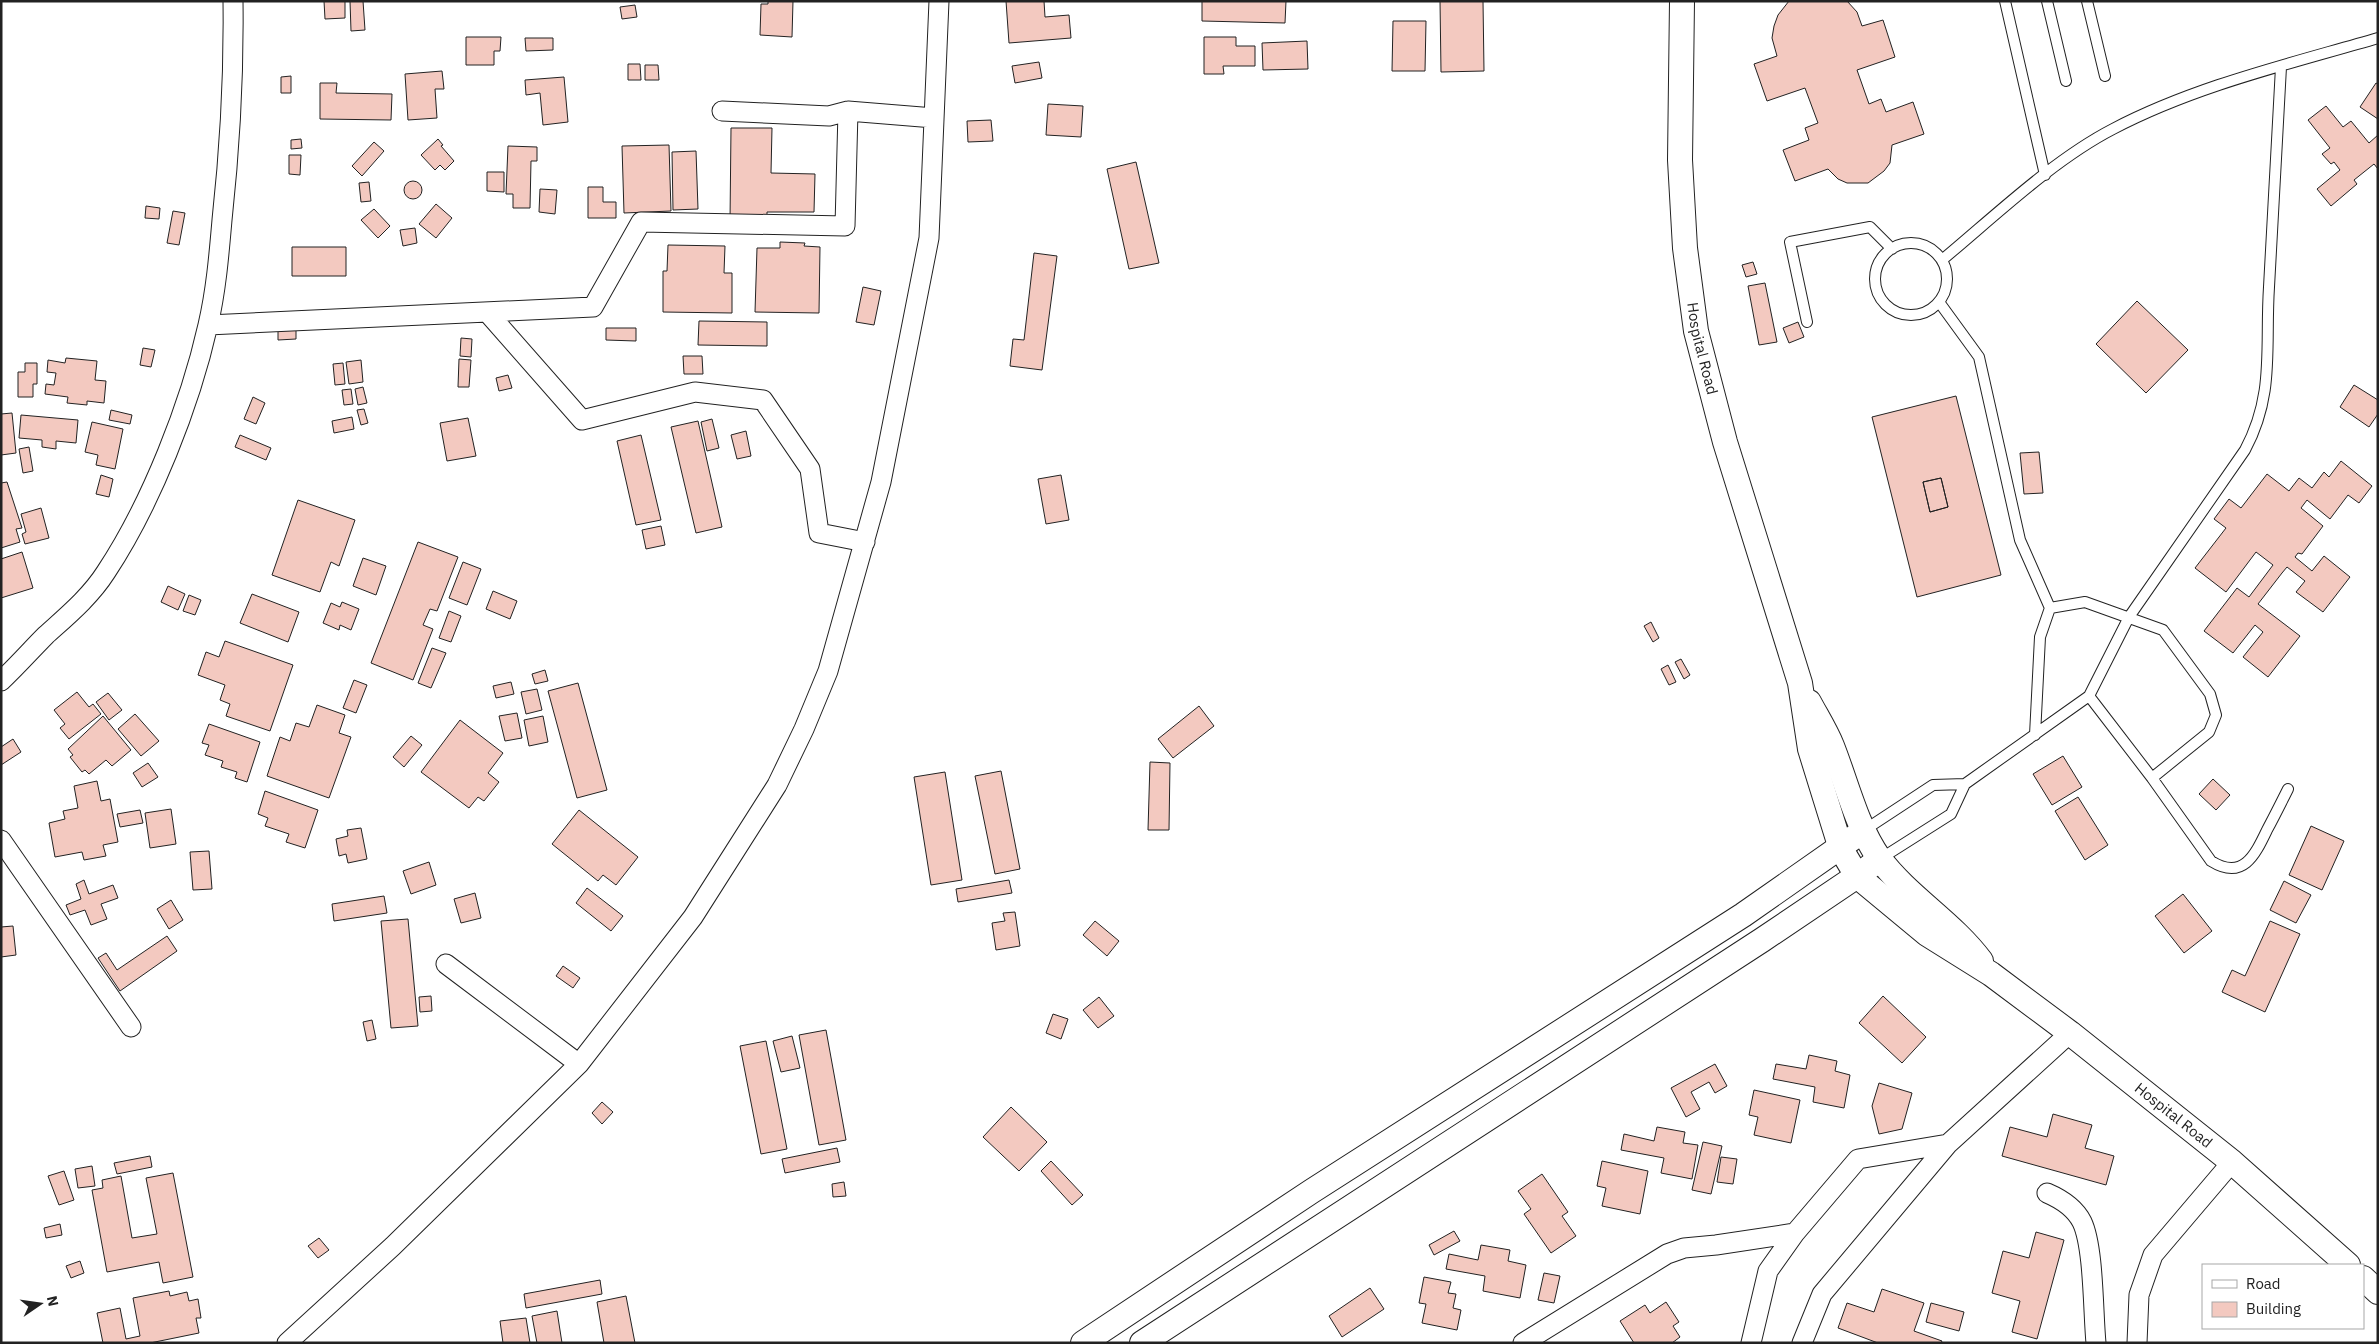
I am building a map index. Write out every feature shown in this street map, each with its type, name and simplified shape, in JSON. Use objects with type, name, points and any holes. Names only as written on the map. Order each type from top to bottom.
[{"type":"street","points":[[1,681],[70,614],[105,574],[136,521],[161,467],[176,425],[208,325],[217,267],[231,144],[234,78],[233,1]]},
{"type":"street","points":[[287,1343],[408,1233],[579,1064],[693,916],[776,785],[804,729],[828,671],[865,542],[896,414],[929,238],[939,1]]},
{"type":"street","name":"Hospital Road","points":[[1682,1],[1680,160],[1685,248],[1696,331],[1725,442],[1800,683]]},
{"type":"street","points":[[722,111],[829,116],[848,111],[934,118]]},
{"type":"street","points":[[208,325],[593,307],[641,222],[845,226],[848,111]]},
{"type":"street","points":[[487,312],[582,420],[695,392],[763,400],[810,469],[819,533],[865,542]]},
{"type":"street","points":[[1800,683],[1832,746],[1863,831],[1880,859],[1900,881],[1967,941],[1991,974]]},
{"type":"street","points":[[1800,683],[1810,749],[1841,849],[1858,876],[1926,934],[1991,974]]},
{"type":"street","points":[[1083,1343],[1312,1192],[1744,915],[1841,849],[1863,831]]},
{"type":"street","points":[[1,840],[131,1027]]},
{"type":"street","points":[[1142,1343],[1330,1219],[1762,940],[1858,876],[1880,859]]},
{"type":"street","points":[[1744,915],[1762,940]]},
{"type":"street","points":[[446,964],[579,1064]]},
{"type":"street","name":"Hospital Road","points":[[1991,974],[2070,1033],[2232,1162],[2347,1264]]},
{"type":"street","points":[[1802,1343],[1822,1294],[1948,1144],[2070,1033]]},
{"type":"street","points":[[1751,1343],[1768,1271],[1795,1233],[1858,1159],[1948,1144]]},
{"type":"street","points":[[2137,1343],[2139,1295],[2153,1255],[2232,1162]]},
{"type":"street","points":[[1312,1192],[1330,1219]]},
{"type":"street","points":[[2047,1193],[2057,1197],[2074,1211],[2086,1232],[2096,1343]]},
{"type":"street","points":[[1523,1343],[1667,1254],[1684,1248],[1795,1233]]},
{"type":"street","points":[[2364,1279],[2378,1292]]},
{"type":"lane","points":[[2005,1],[2045,176]]},
{"type":"lane","points":[[2047,1],[2066,81]]},
{"type":"lane","points":[[2087,1],[2105,76]]},
{"type":"lane","points":[[1942,260],[2045,176],[2094,140],[2134,119],[2209,90],[2378,38]]},
{"type":"lane","points":[[1880,859],[1951,814],[1965,784],[2089,696],[2129,617],[2244,450],[2260,418],[2267,386],[2268,297],[2281,67]]},
{"type":"lane","points":[[1807,322],[1790,242],[1870,227],[1892,248]]},
{"type":"lane","points":[[1902,244],[1925,245],[1942,260],[1948,282],[1945,293],[1931,310],[1921,315],[1909,316],[1888,308],[1880,299],[1875,277],[1877,266],[1883,256],[1892,248],[1902,244]]},
{"type":"lane","points":[[1939,302],[1979,357],[2020,540],[2050,608],[2040,637],[2035,735]]},
{"type":"lane","points":[[2050,608],[2085,602],[2163,630],[2210,694],[2215,708],[2214,724],[2210,732],[2152,778]]},
{"type":"lane","points":[[2089,696],[2152,778],[2211,861],[2225,868],[2241,866],[2255,856],[2288,789]]},
{"type":"lane","points":[[1863,831],[1933,786],[1965,784]]},
{"type":"building","points":[[324,1],[345,1],[345,18],[325,19]]},
{"type":"building","points":[[350,1],[363,1],[365,30],[351,31]]},
{"type":"building","points":[[768,1],[793,1],[792,37],[760,35],[761,4],[768,4]]},
{"type":"building","points":[[1006,1],[1044,1],[1045,17],[1069,15],[1071,38],[1009,43]]},
{"type":"building","points":[[1202,1],[1286,1],[1285,23],[1202,21]]},
{"type":"building","points":[[1440,1],[1483,1],[1484,71],[1441,72]]},
{"type":"building","points":[[1789,1],[1847,1],[1857,12],[1862,26],[1883,20],[1895,57],[1857,70],[1869,104],[1881,99],[1886,112],[1913,102],[1924,134],[1892,145],[1890,163],[1884,171],[1868,183],[1847,183],[1838,179],[1828,169],[1795,181],[1783,150],[1809,140],[1805,128],[1818,123],[1805,88],[1767,101],[1754,64],[1777,56],[1772,38],[1774,26],[1778,15]]},
{"type":"building","points":[[635,5],[637,17],[622,19],[620,7]]},
{"type":"building","points":[[1393,21],[1426,21],[1425,71],[1392,71]]},
{"type":"building","points":[[466,37],[501,37],[500,51],[494,51],[494,65],[466,65]]},
{"type":"building","points":[[1204,37],[1236,37],[1236,46],[1255,46],[1255,66],[1223,66],[1224,74],[1204,74]]},
{"type":"building","points":[[525,38],[553,38],[553,50],[526,51]]},
{"type":"building","points":[[1307,41],[1308,69],[1263,70],[1262,43]]},
{"type":"building","points":[[1039,62],[1042,78],[1015,83],[1012,66]]},
{"type":"building","points":[[628,64],[640,64],[641,80],[628,80]]},
{"type":"building","points":[[645,65],[658,65],[659,80],[645,80]]},
{"type":"building","points":[[442,71],[444,89],[435,89],[437,118],[408,120],[405,74]]},
{"type":"building","points":[[291,76],[291,93],[281,93],[281,77]]},
{"type":"building","points":[[564,77],[568,122],[543,125],[540,93],[526,95],[525,80]]},
{"type":"building","points":[[320,83],[337,83],[336,93],[392,94],[391,120],[320,119]]},
{"type":"building","points":[[2376,83],[2378,84],[2378,119],[2360,107]]},
{"type":"building","points":[[1048,104],[1083,106],[1081,137],[1046,135]]},
{"type":"building","points":[[2326,106],[2343,127],[2351,121],[2369,143],[2378,135],[2378,169],[2374,164],[2354,180],[2357,184],[2331,206],[2317,189],[2340,170],[2334,162],[2331,164],[2322,154],[2330,148],[2308,120]]},
{"type":"building","points":[[991,120],[993,141],[968,142],[967,121]]},
{"type":"building","points":[[731,128],[772,128],[771,173],[815,174],[814,212],[767,212],[767,222],[730,221]]},
{"type":"building","points":[[301,139],[302,148],[291,149],[291,140]]},
{"type":"building","points":[[438,139],[443,145],[441,146],[454,161],[445,170],[440,165],[435,170],[421,155]]},
{"type":"building","points":[[374,142],[384,151],[362,176],[352,166]]},
{"type":"building","points":[[669,145],[671,211],[624,213],[622,146]]},
{"type":"building","points":[[508,146],[537,147],[537,161],[531,161],[530,208],[513,208],[513,194],[506,194]]},
{"type":"building","points":[[696,151],[698,209],[673,210],[672,152]]},
{"type":"building","points":[[289,155],[301,155],[300,175],[289,174]]},
{"type":"building","points":[[1136,162],[1159,263],[1129,269],[1107,169]]},
{"type":"building","points":[[487,172],[504,172],[504,192],[487,191]]},
{"type":"building","points":[[413,181],[419,184],[422,190],[419,196],[413,199],[407,196],[404,190],[407,184]]},
{"type":"building","points":[[369,182],[371,201],[361,202],[359,183]]},
{"type":"building","points":[[588,187],[603,187],[603,202],[616,202],[616,218],[588,218]]},
{"type":"building","points":[[540,189],[557,190],[555,214],[539,212]]},
{"type":"building","points":[[436,204],[452,218],[436,238],[419,224]]},
{"type":"building","points":[[146,206],[160,208],[159,219],[145,218]]},
{"type":"building","points":[[374,209],[390,226],[378,238],[361,220]]},
{"type":"building","points":[[173,211],[185,213],[179,245],[167,243]]},
{"type":"building","points":[[415,228],[417,243],[403,246],[400,230]]},
{"type":"building","points":[[780,242],[805,243],[804,246],[820,247],[819,313],[755,312],[757,248],[780,248]]},
{"type":"building","points":[[668,245],[725,246],[724,273],[732,273],[732,313],[663,312],[663,271],[667,271]]},
{"type":"building","points":[[292,247],[346,247],[346,276],[292,276]]},
{"type":"building","points":[[1034,253],[1057,256],[1042,370],[1010,366],[1013,339],[1024,340]]},
{"type":"building","points":[[1753,262],[1757,274],[1746,277],[1742,265]]},
{"type":"building","points":[[1765,283],[1777,342],[1759,345],[1748,286]]},
{"type":"building","points":[[863,287],[881,291],[874,325],[856,322]]},
{"type":"building","points":[[2137,301],[2188,350],[2146,393],[2096,344]]},
{"type":"building","points":[[699,321],[767,322],[767,346],[698,345]]},
{"type":"building","points":[[1798,322],[1804,337],[1789,343],[1783,328]]},
{"type":"building","points":[[278,328],[296,328],[296,339],[278,340]]},
{"type":"building","points":[[606,328],[636,328],[636,341],[606,340]]},
{"type":"building","points":[[461,338],[472,339],[471,357],[460,356]]},
{"type":"building","points":[[143,348],[155,350],[151,367],[140,365]]},
{"type":"building","points":[[683,356],[702,356],[703,374],[684,374]]},
{"type":"building","points":[[66,358],[97,361],[95,380],[106,381],[104,403],[87,401],[87,405],[67,403],[68,397],[45,394],[46,384],[54,385],[56,373],[47,372],[48,360],[65,363]]},
{"type":"building","points":[[459,359],[471,360],[469,387],[458,387]]},
{"type":"building","points":[[361,360],[363,382],[349,384],[346,362]]},
{"type":"building","points":[[25,363],[37,363],[37,384],[33,384],[33,397],[18,397],[18,372],[25,372]]},
{"type":"building","points":[[343,363],[345,384],[335,385],[333,364]]},
{"type":"building","points":[[508,375],[512,388],[499,391],[496,378]]},
{"type":"building","points":[[2354,385],[2378,400],[2378,414],[2369,427],[2340,407]]},
{"type":"building","points":[[363,387],[367,403],[358,405],[355,389]]},
{"type":"building","points":[[351,389],[353,404],[344,405],[342,390]]},
{"type":"building","points":[[1956,396],[2001,575],[1917,597],[1872,417]],"holes":[[[1941,478],[1948,507],[1930,512],[1923,482]]]},
{"type":"building","points":[[253,397],[265,403],[256,424],[244,419]]},
{"type":"building","points":[[364,409],[368,423],[361,425],[357,410]]},
{"type":"building","points":[[111,410],[132,415],[130,424],[109,420]]},
{"type":"building","points":[[12,413],[16,453],[1,455],[1,414]]},
{"type":"building","points":[[21,415],[78,420],[76,443],[56,441],[56,449],[42,447],[42,440],[19,438]]},
{"type":"building","points":[[352,417],[354,429],[334,433],[332,421]]},
{"type":"building","points":[[468,418],[476,456],[447,461],[440,423]]},
{"type":"building","points":[[712,419],[719,448],[707,451],[701,422]]},
{"type":"building","points":[[698,421],[722,527],[696,533],[671,427]]},
{"type":"building","points":[[92,422],[123,429],[115,469],[96,465],[98,455],[85,452]]},
{"type":"building","points":[[746,431],[751,456],[737,459],[731,435]]},
{"type":"building","points":[[240,435],[271,448],[266,460],[235,447]]},
{"type":"building","points":[[641,435],[661,520],[636,525],[617,441]]},
{"type":"building","points":[[29,447],[33,471],[23,473],[19,449]]},
{"type":"building","points":[[2039,452],[2043,493],[2024,494],[2020,453]]},
{"type":"building","points":[[2341,461],[2372,486],[2359,503],[2348,495],[2330,519],[2307,500],[2301,508],[2323,526],[2302,554],[2298,553],[2295,557],[2312,571],[2324,556],[2350,577],[2323,612],[2296,592],[2305,581],[2287,567],[2282,573],[2258,604],[2300,636],[2268,677],[2243,657],[2263,632],[2255,625],[2233,653],[2204,631],[2237,588],[2249,597],[2273,565],[2256,552],[2226,592],[2195,568],[2226,528],[2214,519],[2229,499],[2241,508],[2267,474],[2289,491],[2299,478],[2312,488],[2324,472],[2329,477]]},
{"type":"building","points":[[101,475],[113,479],[109,497],[96,494]]},
{"type":"building","points":[[1061,475],[1069,520],[1046,524],[1038,479]]},
{"type":"building","points":[[1941,478],[1948,507],[1930,512],[1923,482]]},
{"type":"building","points":[[7,482],[22,528],[16,529],[20,542],[1,548],[1,483]]},
{"type":"building","points":[[298,500],[355,520],[339,566],[331,562],[320,592],[272,575]]},
{"type":"building","points":[[41,508],[49,538],[25,544],[22,534],[26,532],[21,514]]},
{"type":"building","points":[[661,526],[665,545],[646,549],[642,530]]},
{"type":"building","points":[[418,542],[458,557],[437,611],[430,609],[423,625],[433,629],[413,680],[371,663]]},
{"type":"building","points":[[22,552],[33,588],[1,598],[1,559]]},
{"type":"building","points":[[363,558],[386,566],[376,595],[353,586]]},
{"type":"building","points":[[463,562],[481,569],[467,605],[449,598]]},
{"type":"building","points":[[168,586],[185,594],[178,610],[161,602]]},
{"type":"building","points":[[493,591],[517,601],[510,619],[486,609]]},
{"type":"building","points":[[252,594],[299,612],[288,642],[240,623]]},
{"type":"building","points":[[189,595],[201,600],[195,615],[183,611]]},
{"type":"building","points":[[342,602],[359,609],[351,630],[340,625],[339,630],[323,623],[331,603],[340,607]]},
{"type":"building","points":[[449,611],[461,616],[451,642],[439,638]]},
{"type":"building","points":[[1651,622],[1659,638],[1653,642],[1644,626]]},
{"type":"building","points":[[225,641],[293,665],[270,731],[226,716],[230,704],[220,700],[225,685],[198,675],[206,652],[219,657]]},
{"type":"building","points":[[432,648],[446,653],[431,688],[418,683]]},
{"type":"building","points":[[1681,659],[1690,675],[1684,679],[1675,662]]},
{"type":"building","points":[[1668,665],[1676,682],[1669,685],[1661,669]]},
{"type":"building","points":[[545,670],[548,681],[535,684],[532,674]]},
{"type":"building","points":[[354,680],[367,685],[356,713],[343,708]]},
{"type":"building","points":[[511,682],[514,694],[496,698],[493,686]]},
{"type":"building","points":[[578,683],[607,790],[577,798],[548,691]]},
{"type":"building","points":[[537,689],[542,710],[526,714],[521,692]]},
{"type":"building","points":[[77,692],[89,707],[93,704],[101,714],[69,739],[60,728],[65,724],[54,710]]},
{"type":"building","points":[[108,693],[122,710],[109,720],[96,702]]},
{"type":"building","points":[[317,705],[345,715],[339,733],[351,737],[329,798],[267,776],[280,737],[290,741],[296,723],[309,727]]},
{"type":"building","points":[[1199,706],[1214,726],[1173,758],[1158,739]]},
{"type":"building","points":[[517,713],[522,738],[505,741],[499,716]]},
{"type":"building","points":[[135,714],[159,741],[141,756],[118,729]]},
{"type":"building","points":[[103,716],[131,750],[112,766],[106,760],[89,774],[85,770],[82,772],[70,757],[73,755],[68,749]]},
{"type":"building","points":[[543,716],[548,742],[529,746],[524,720]]},
{"type":"building","points":[[460,720],[503,753],[488,773],[499,782],[484,801],[478,797],[469,808],[421,772]]},
{"type":"building","points":[[209,724],[260,742],[247,782],[235,778],[237,772],[221,767],[223,761],[205,755],[209,745],[202,743]]},
{"type":"building","points":[[411,736],[422,745],[404,767],[393,757]]},
{"type":"building","points":[[13,739],[21,752],[1,765],[1,747]]},
{"type":"building","points":[[2063,756],[2082,787],[2052,805],[2033,774]]},
{"type":"building","points":[[1150,762],[1170,763],[1169,830],[1148,830]]},
{"type":"building","points":[[148,763],[158,777],[142,787],[133,773]]},
{"type":"building","points":[[1001,771],[1020,869],[995,874],[975,776]]},
{"type":"building","points":[[945,772],[962,880],[931,885],[914,777]]},
{"type":"building","points":[[2213,779],[2230,795],[2216,810],[2199,794]]},
{"type":"building","points":[[97,781],[101,801],[110,799],[118,842],[103,845],[106,856],[84,860],[82,852],[55,857],[49,823],[65,819],[63,811],[78,808],[74,786]]},
{"type":"building","points":[[265,791],[318,810],[305,848],[286,842],[289,834],[265,826],[268,818],[258,814]]},
{"type":"building","points":[[2078,797],[2108,845],[2085,860],[2055,811]]},
{"type":"building","points":[[171,809],[176,844],[150,848],[145,813]]},
{"type":"building","points":[[140,810],[143,823],[120,827],[117,814]]},
{"type":"building","points":[[579,810],[638,857],[616,885],[603,875],[598,881],[552,844]]},
{"type":"building","points":[[2311,826],[2344,841],[2322,890],[2289,875]]},
{"type":"building","points":[[361,828],[367,859],[348,863],[346,854],[339,856],[336,839],[348,836],[347,830]]},
{"type":"building","points":[[209,851],[212,889],[193,890],[190,852]]},
{"type":"building","points":[[429,862],[436,885],[411,894],[403,871]]},
{"type":"building","points":[[84,880],[89,894],[113,885],[118,898],[101,904],[107,919],[91,925],[85,910],[70,915],[66,905],[81,899],[76,884]]},
{"type":"building","points":[[1009,880],[1012,893],[958,902],[956,889]]},
{"type":"building","points":[[2284,881],[2311,895],[2296,923],[2270,910]]},
{"type":"building","points":[[587,888],[623,916],[611,931],[576,903]]},
{"type":"building","points":[[475,893],[481,918],[461,923],[454,899]]},
{"type":"building","points":[[2183,894],[2212,931],[2184,953],[2155,916]]},
{"type":"building","points":[[384,896],[387,913],[334,921],[332,904]]},
{"type":"building","points":[[171,900],[183,920],[169,929],[157,909]]},
{"type":"building","points":[[1015,912],[1020,946],[996,950],[992,923],[1005,921],[1003,913]]},
{"type":"building","points":[[408,919],[418,1026],[391,1028],[381,921]]},
{"type":"building","points":[[1095,921],[1119,941],[1107,956],[1083,935]]},
{"type":"building","points":[[2270,921],[2300,934],[2265,1012],[2222,992],[2232,970],[2245,976]]},
{"type":"building","points":[[13,926],[16,955],[1,957],[1,927]]},
{"type":"building","points":[[167,936],[177,951],[120,991],[98,958],[106,953],[117,970]]},
{"type":"building","points":[[563,966],[580,978],[573,988],[556,976]]},
{"type":"building","points":[[431,996],[432,1011],[420,1012],[419,997]]},
{"type":"building","points":[[1883,996],[1926,1037],[1902,1063],[1859,1023]]},
{"type":"building","points":[[1099,997],[1114,1016],[1098,1028],[1083,1010]]},
{"type":"building","points":[[1053,1014],[1068,1019],[1061,1039],[1046,1033]]},
{"type":"building","points":[[372,1020],[376,1039],[367,1041],[363,1022]]},
{"type":"building","points":[[826,1030],[846,1140],[819,1145],[799,1035]]},
{"type":"building","points":[[792,1036],[800,1068],[781,1072],[773,1041]]},
{"type":"building","points":[[766,1041],[787,1149],[761,1154],[740,1046]]},
{"type":"building","points":[[1809,1055],[1837,1061],[1835,1071],[1850,1075],[1844,1108],[1813,1102],[1815,1087],[1773,1079],[1776,1064],[1806,1069]]},
{"type":"building","points":[[1715,1064],[1727,1086],[1715,1093],[1709,1082],[1691,1092],[1700,1109],[1686,1117],[1671,1088]]},
{"type":"building","points":[[1879,1083],[1912,1093],[1902,1129],[1879,1134],[1872,1106]]},
{"type":"building","points":[[1754,1090],[1800,1100],[1791,1143],[1754,1135],[1758,1117],[1749,1115]]},
{"type":"building","points":[[602,1102],[613,1112],[602,1124],[592,1113]]},
{"type":"building","points":[[1011,1107],[1047,1142],[1019,1171],[983,1137]]},
{"type":"building","points":[[2053,1114],[2092,1125],[2085,1148],[2114,1156],[2106,1185],[2002,1156],[2010,1127],[2047,1137]]},
{"type":"building","points":[[1657,1127],[1685,1132],[1683,1143],[1698,1145],[1692,1179],[1661,1173],[1664,1158],[1621,1150],[1624,1134],[1654,1141]]},
{"type":"building","points":[[1703,1142],[1722,1146],[1711,1194],[1692,1190]]},
{"type":"building","points":[[837,1148],[840,1162],[785,1173],[782,1159]]},
{"type":"building","points":[[150,1156],[152,1167],[117,1174],[114,1163]]},
{"type":"building","points":[[1721,1157],[1737,1159],[1733,1184],[1717,1182]]},
{"type":"building","points":[[1051,1161],[1083,1195],[1072,1205],[1041,1171]]},
{"type":"building","points":[[1602,1161],[1648,1171],[1640,1214],[1602,1206],[1606,1188],[1597,1186]]},
{"type":"building","points":[[92,1166],[95,1186],[78,1188],[75,1169]]},
{"type":"building","points":[[64,1171],[74,1200],[59,1205],[48,1176]]},
{"type":"building","points":[[173,1173],[193,1277],[163,1283],[159,1262],[107,1272],[92,1190],[103,1188],[102,1180],[121,1176],[132,1238],[157,1234],[146,1178]]},
{"type":"building","points":[[1542,1174],[1568,1212],[1562,1216],[1576,1236],[1551,1253],[1524,1214],[1531,1209],[1518,1191]]},
{"type":"building","points":[[844,1182],[846,1196],[833,1197],[832,1184]]},
{"type":"building","points":[[60,1224],[62,1235],[46,1238],[44,1228]]},
{"type":"building","points":[[1454,1231],[1460,1241],[1434,1255],[1429,1245]]},
{"type":"building","points":[[2036,1232],[2064,1240],[2037,1339],[2012,1332],[2020,1301],[1992,1293],[2003,1251],[2029,1258]]},
{"type":"building","points":[[319,1238],[329,1250],[318,1258],[308,1246]]},
{"type":"building","points":[[1481,1245],[1510,1250],[1508,1261],[1526,1265],[1520,1298],[1483,1291],[1485,1276],[1446,1269],[1449,1254],[1478,1260]]},
{"type":"building","points":[[80,1261],[84,1273],[71,1278],[66,1266]]},
{"type":"building","points":[[1544,1273],[1560,1276],[1554,1303],[1538,1300]]},
{"type":"building","points":[[1424,1277],[1451,1282],[1448,1293],[1456,1294],[1453,1308],[1461,1310],[1457,1330],[1422,1323],[1426,1304],[1419,1303]]},
{"type":"building","points":[[600,1280],[602,1294],[526,1308],[524,1294]]},
{"type":"building","points":[[1370,1288],[1384,1309],[1342,1337],[1329,1316]]},
{"type":"building","points":[[1882,1289],[1924,1303],[1914,1331],[1942,1341],[1941,1343],[1878,1343],[1838,1328],[1847,1303],[1874,1312]]},
{"type":"building","points":[[169,1291],[170,1296],[187,1292],[189,1301],[198,1299],[201,1318],[196,1318],[199,1333],[150,1343],[103,1343],[97,1313],[120,1308],[126,1339],[140,1336],[133,1298]]},
{"type":"building","points":[[626,1296],[635,1343],[604,1343],[597,1302]]},
{"type":"building","points":[[1666,1302],[1679,1322],[1673,1326],[1680,1337],[1672,1343],[1634,1343],[1620,1321],[1645,1305],[1650,1313]]},
{"type":"building","points":[[1931,1303],[1964,1312],[1959,1331],[1926,1322]]},
{"type":"building","points":[[557,1311],[562,1343],[537,1343],[532,1316]]},
{"type":"building","points":[[526,1318],[530,1343],[503,1343],[500,1321]]}]
